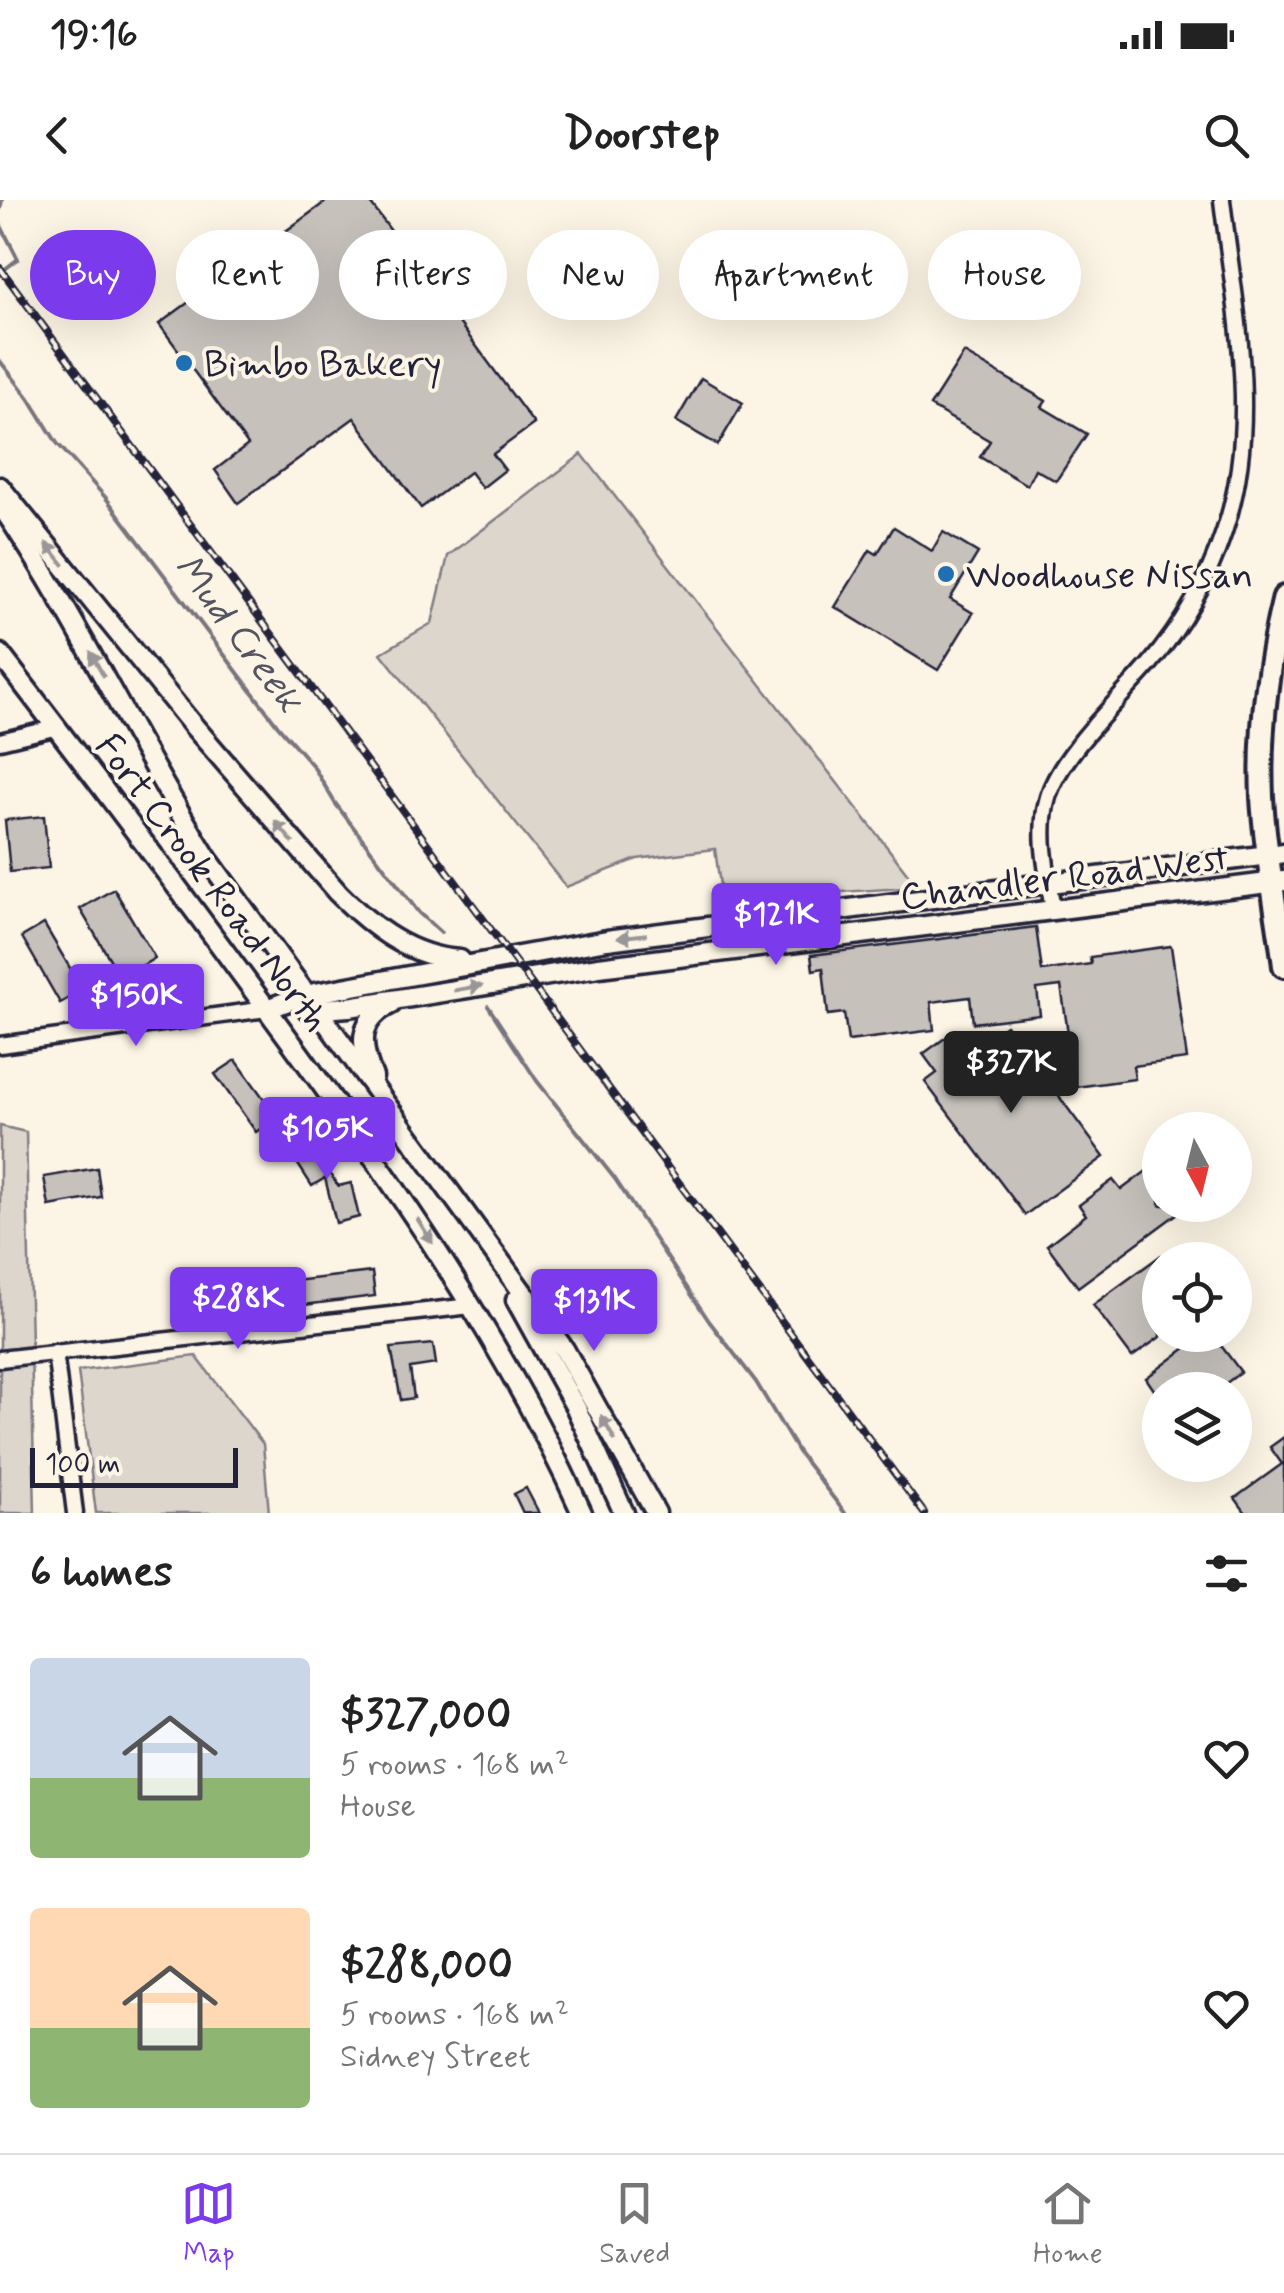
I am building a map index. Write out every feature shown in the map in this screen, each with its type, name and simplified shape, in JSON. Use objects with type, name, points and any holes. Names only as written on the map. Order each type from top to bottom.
[{"type":"highway","points":[[1284,597],[1264,712],[1262,796],[1276,854],[1284,966]]},
{"type":"main road","points":[[0,488],[229,767],[362,917],[384,934],[421,953],[456,960],[500,958]]},
{"type":"main road","name":"Fort Crook Road North","points":[[0,504],[64,604],[169,797],[207,858],[477,1230]]},
{"type":"main road","name":"Fort Crook Road North","points":[[0,654],[58,727],[418,1218],[540,1425],[582,1513]]},
{"type":"main road","name":"Chandler Road West","points":[[267,1009],[500,958],[606,940],[1276,854]]},
{"type":"main road","name":"Chandler Road West","points":[[310,1002],[400,999],[598,967],[1278,882]]},
{"type":"main road","points":[[384,1100],[366,1059],[363,1036],[372,1016],[400,999]]},
{"type":"main road","points":[[477,1230],[576,1408],[624,1513]]},
{"type":"main road","points":[[477,1230],[564,1349],[656,1513]]},
{"type":"street","points":[[1053,910],[1044,829],[1053,782],[1180,623],[1212,563],[1242,467],[1244,412],[1222,200]]},
{"type":"street","points":[[0,742],[58,727]]},
{"type":"street","points":[[0,1044],[267,1009]]},
{"type":"street","points":[[0,1359],[471,1306]]},
{"type":"street","points":[[55,1352],[75,1513]]},
{"type":"shaded area","points":[[582,454],[918,887],[722,900],[715,849],[637,859],[566,887],[381,653],[432,623],[448,556]]},
{"type":"shaded area","points":[[0,1126],[26,1132],[35,1513],[0,1513]]},
{"type":"shaded area","points":[[196,1356],[263,1444],[269,1513],[96,1513],[78,1371]]},
{"type":"building","points":[[328,200],[368,200],[390,230],[339,230],[339,320],[457,320],[534,424],[493,454],[505,470],[482,488],[470,472],[421,508],[354,418],[238,503],[215,470],[248,445],[159,324],[176,312],[176,320],[319,320],[319,230],[287,230]]},
{"type":"building","points":[[964,353],[1046,401],[1042,407],[1087,434],[1056,481],[1035,469],[1027,485],[980,457],[990,441],[930,406]]},
{"type":"building","points":[[701,378],[743,403],[718,445],[676,421]]},
{"type":"building","points":[[894,527],[932,551],[943,532],[978,553],[950,599],[973,613],[938,670],[835,607],[870,550],[877,554]]},
{"type":"building","points":[[44,816],[49,868],[10,872],[5,820]]},
{"type":"building","points":[[114,889],[155,958],[121,978],[80,909]]},
{"type":"building","points":[[44,924],[83,990],[60,1003],[22,937]]},
{"type":"building","points":[[1036,927],[1042,971],[1091,964],[1090,957],[1171,946],[1187,1059],[1133,1066],[1135,1079],[1076,1087],[1061,986],[1037,989],[1040,1015],[973,1023],[970,997],[931,1002],[934,1030],[848,1041],[844,1013],[828,1015],[823,968],[813,970],[811,955]]},
{"type":"building","points":[[1006,1025],[1104,1157],[1025,1215],[925,1082],[937,1073],[923,1054],[956,1030],[977,1059],[976,1047]]},
{"type":"building","points":[[236,1060],[277,1117],[256,1132],[215,1074]]},
{"type":"building","points":[[309,1140],[338,1186],[351,1183],[359,1217],[336,1223],[325,1178],[312,1186],[290,1152]]},
{"type":"building","points":[[97,1168],[101,1197],[49,1206],[44,1177]]},
{"type":"building","points":[[1142,1174],[1142,1222],[1166,1222],[1078,1287],[1047,1245],[1086,1215],[1079,1205],[1113,1180],[1121,1190]]},
{"type":"building","points":[[1142,1269],[1142,1350],[1132,1357],[1093,1305]]},
{"type":"building","points":[[372,1272],[375,1296],[280,1308],[277,1283]]},
{"type":"building","points":[[433,1344],[436,1364],[410,1368],[414,1398],[401,1400],[391,1348]]},
{"type":"building","points":[[1180,1352],[1226,1352],[1241,1372],[1154,1372]]},
{"type":"building","points":[[1284,1437],[1284,1513],[1246,1513],[1235,1498],[1282,1464],[1270,1447]]},
{"type":"building","points":[[526,1488],[539,1513],[523,1513],[514,1494]]},
{"type":"waterway","points":[[0,209],[2,200]]},
{"type":"waterway","points":[[0,224],[18,259],[0,273]]},
{"type":"waterway","name":"Mud Creek","points":[[0,361],[57,443],[106,498],[278,726],[313,766],[335,803],[419,913],[441,933]]},
{"type":"waterway","name":"Mud Creek","points":[[488,1006],[537,1081],[615,1179],[709,1321],[756,1382],[798,1452],[845,1513]]},
{"type":"railway","points":[[0,268],[924,1513]]},
{"type":"place","name":"Bimbo Bakery","points":[[184,363]]},
{"type":"place","name":"Woodhouse Nissan","points":[[946,574]]}]
